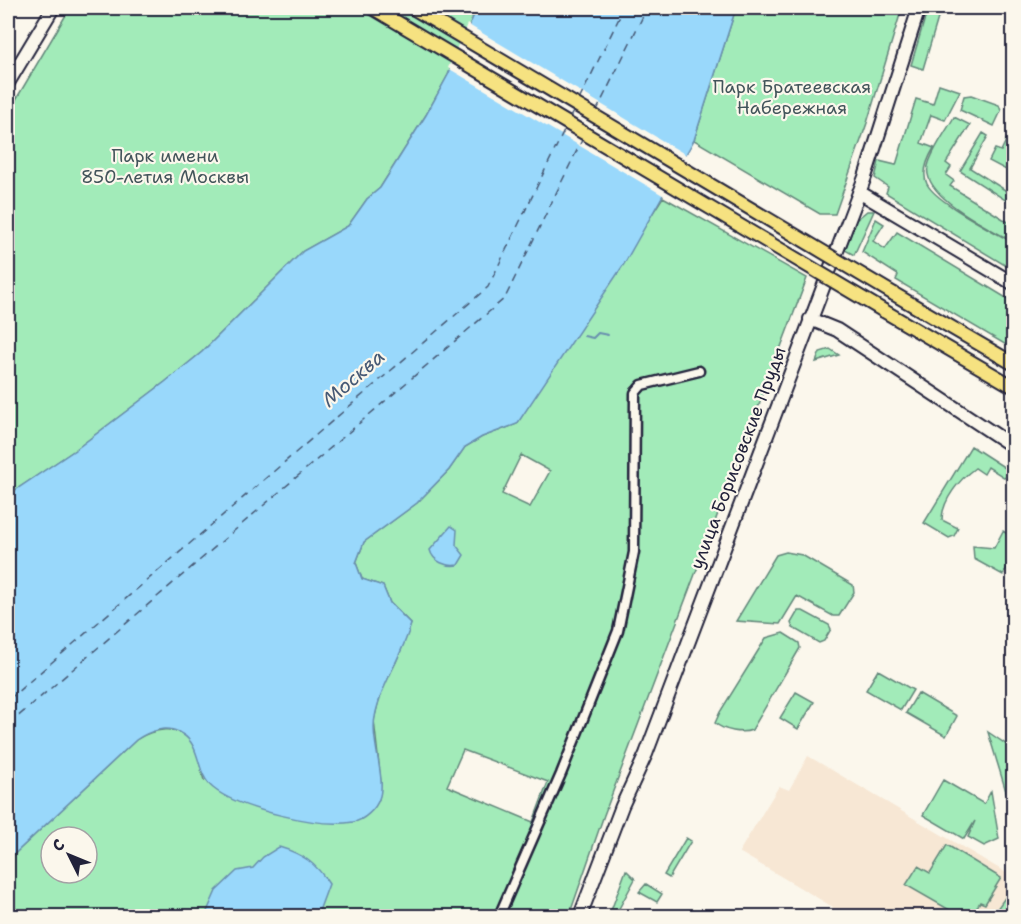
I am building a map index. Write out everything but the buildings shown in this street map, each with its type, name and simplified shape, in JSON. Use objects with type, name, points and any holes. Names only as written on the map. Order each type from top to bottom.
[{"type":"main road","points":[[8,83],[53,8]]},
{"type":"main road","points":[[373,8],[1014,387]]},
{"type":"main road","points":[[412,8],[1014,364]]},
{"type":"main road","name":"улица Борисовские Пруды","points":[[580,916],[622,806],[646,753],[859,192],[885,119],[919,8]]},
{"type":"main road","points":[[859,192],[1014,284]]},
{"type":"main road","points":[[810,319],[837,330],[1014,447]]},
{"type":"street","points":[[498,916],[561,774],[618,631],[634,552],[635,393],[642,385],[699,371]]},
{"type":"shaded area","points":[[808,756],[1010,875],[1004,884],[1011,889],[992,916],[826,916],[833,907],[739,852],[779,786],[789,790]]},
{"type":"green space","name":"Парк имени 850-летия Москвы","points":[[70,8],[477,8],[448,75],[426,115],[380,188],[367,199],[348,226],[303,251],[202,352],[165,382],[75,450],[8,495],[8,113]]},
{"type":"green space","name":"Парк Братеевская Набережная","points":[[736,8],[902,8],[867,123],[835,214],[820,214],[694,140]]},
{"type":"green space","points":[[928,8],[941,8],[923,69],[911,65]]},
{"type":"green space","points":[[939,84],[960,91],[945,120],[931,115],[921,143],[934,148],[925,170],[925,179],[942,200],[1013,243],[1013,270],[886,193],[888,187],[875,178],[879,161],[896,165],[916,99],[933,104]]},
{"type":"green space","points":[[971,95],[999,105],[1001,111],[994,126],[960,110],[964,96]]},
{"type":"green space","points":[[954,117],[970,125],[946,163],[951,167],[946,175],[954,181],[950,186],[1013,225],[1013,242],[946,200],[935,189],[929,178],[930,160]]},
{"type":"green space","points":[[1013,126],[1013,169],[1010,167],[1008,171],[989,161],[995,149],[1001,151]]},
{"type":"green space","points":[[983,133],[988,136],[970,168],[1013,195],[1013,205],[960,171]]},
{"type":"green space","points":[[663,197],[807,278],[604,815],[569,916],[8,916],[8,860],[39,831],[39,885],[99,885],[99,825],[45,825],[136,740],[150,733],[173,730],[187,736],[195,746],[204,780],[379,799],[381,783],[374,720],[381,691],[396,662],[411,624],[390,603],[383,586],[362,579],[356,563],[364,542],[417,503],[449,470],[465,447],[482,437],[517,424]],"holes":[[[521,455],[550,471],[530,507],[502,494]],[[463,750],[548,782],[533,822],[447,786]]]},
{"type":"green space","points":[[867,211],[874,211],[854,255],[845,250],[856,220]]},
{"type":"green space","points":[[876,219],[884,224],[873,241],[885,249],[897,232],[1013,302],[1013,349],[896,280],[898,275],[862,252]]},
{"type":"green space","points":[[830,349],[839,355],[816,362],[820,352]]},
{"type":"green space","points":[[971,446],[1013,473],[1013,483],[988,467],[984,474],[975,468],[969,473],[958,484],[945,505],[942,520],[958,528],[954,536],[949,538],[924,523]]},
{"type":"green space","points":[[1003,531],[1014,538],[1013,557],[1003,575],[974,559],[973,546],[994,548]]},
{"type":"green space","points":[[786,552],[802,555],[853,585],[854,592],[839,616],[833,616],[797,596],[780,624],[736,621],[776,555]]},
{"type":"green space","points":[[798,611],[803,611],[829,625],[831,629],[824,641],[819,643],[793,628],[791,623]]},
{"type":"green space","points":[[783,633],[799,643],[800,648],[752,730],[733,731],[719,726],[715,723],[720,712],[766,638]]},
{"type":"green space","points":[[878,670],[913,690],[901,710],[866,690]]},
{"type":"green space","points":[[796,692],[814,702],[798,729],[780,718]]},
{"type":"green space","points":[[918,693],[957,716],[946,736],[906,713]]},
{"type":"green space","points":[[988,732],[1013,749],[1014,796],[1011,808]]},
{"type":"green space","points":[[943,780],[984,804],[991,791],[999,839],[984,846],[968,837],[975,821],[964,839],[923,815]]},
{"type":"green space","points":[[686,838],[691,841],[669,878],[664,875]]},
{"type":"green space","points":[[947,845],[1001,878],[985,904],[980,902],[972,916],[960,916],[906,885],[918,866],[930,873]]},
{"type":"green space","points":[[626,870],[635,879],[615,916],[609,916]]},
{"type":"green space","points":[[646,884],[662,894],[657,902],[639,892]]},
{"type":"green space","points":[[1011,889],[1013,909],[1009,916],[992,916]]},
{"type":"water","name":"Москва","points":[[477,8],[736,8],[694,140],[624,264],[517,424],[482,437],[465,447],[449,470],[417,503],[364,542],[356,563],[362,579],[383,586],[390,603],[411,624],[382,693],[375,717],[381,791],[372,810],[361,819],[338,823],[280,815],[241,803],[225,796],[207,782],[193,745],[188,739],[176,731],[164,729],[136,740],[45,825],[39,825],[39,831],[8,860],[8,495],[75,450],[165,382],[202,352],[303,251],[348,226],[367,199],[380,188],[448,75]]},
{"type":"water","points":[[451,526],[457,530],[456,545],[464,555],[458,565],[441,563],[434,558],[430,550]]},
{"type":"water","points":[[279,847],[308,860],[329,884],[319,911],[314,916],[205,916],[216,891],[237,871],[253,868],[263,857]]},
{"type":"pier","points":[[467,24],[688,156],[666,197],[448,68]]},
{"type":"waterway","points":[[584,336],[593,338],[598,333],[608,335]]},
{"type":"ferry route","points":[[579,100],[624,8]]},
{"type":"ferry route","points":[[596,112],[647,8]]},
{"type":"ferry route","points":[[569,119],[574,110]]},
{"type":"ferry route","points":[[8,700],[488,287],[565,129]]},
{"type":"ferry route","points":[[8,725],[505,298],[583,138]]}]
